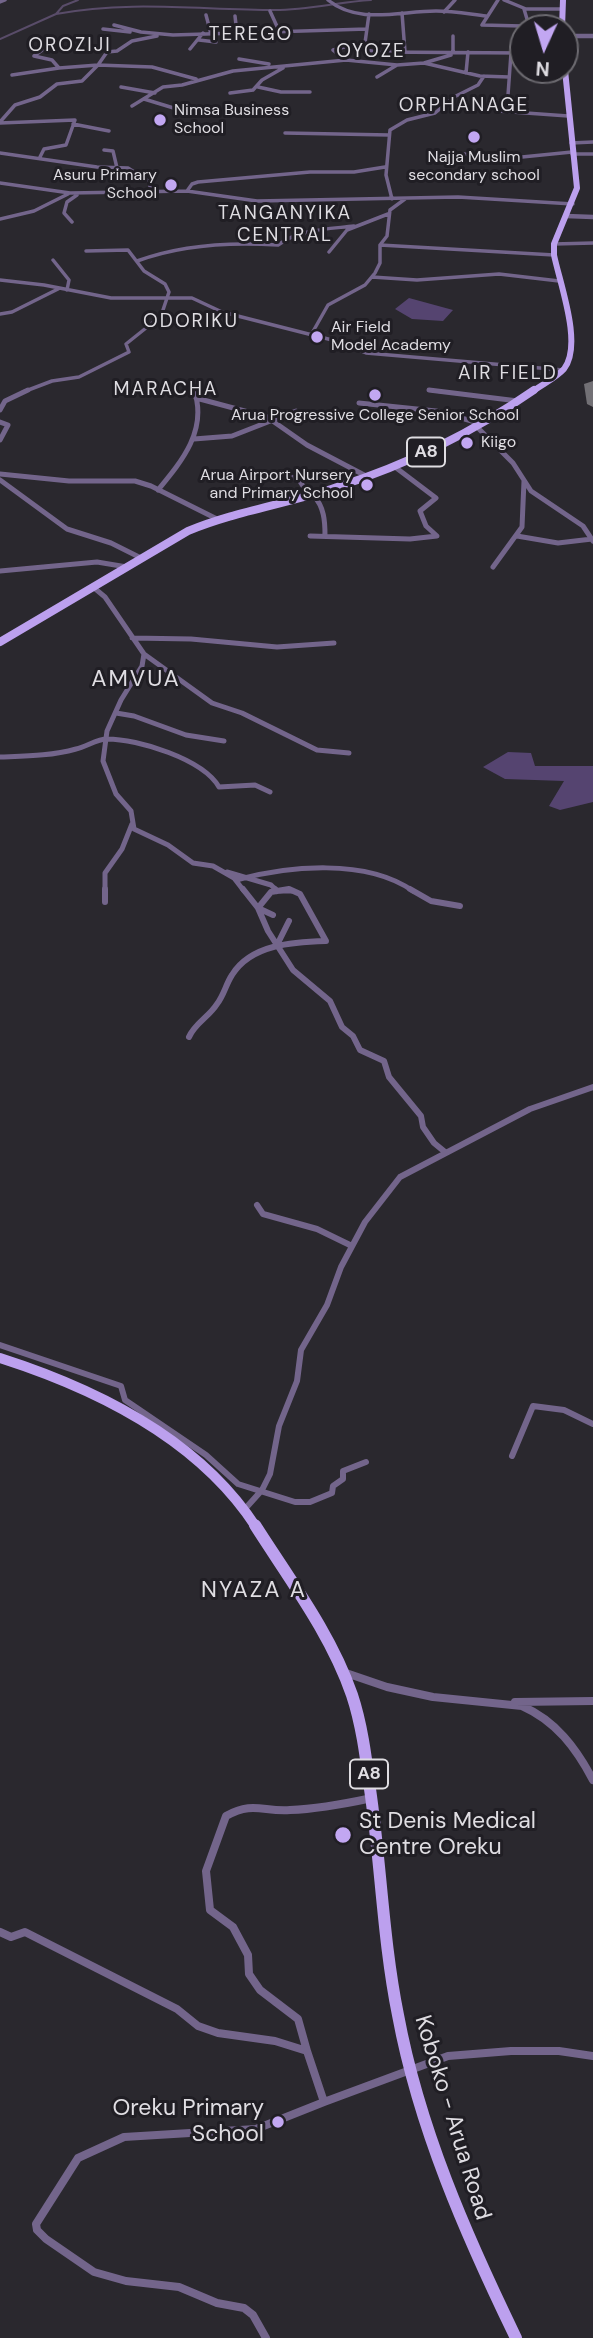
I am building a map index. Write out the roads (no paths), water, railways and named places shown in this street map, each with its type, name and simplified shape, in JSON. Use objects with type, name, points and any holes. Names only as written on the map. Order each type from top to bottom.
[{"type":"main road","points":[[563,0],[563,14]]},
{"type":"main road","points":[[563,370],[572,345],[554,244],[573,204],[577,188],[566,84]]},
{"type":"main road","name":"A8","points":[[0,642],[188,531],[217,519],[313,495],[395,467],[518,401],[563,370]]},
{"type":"main road","name":"Koboko - Arua Road","points":[[0,1358],[71,1383],[128,1412],[188,1456],[233,1495],[303,1597],[356,1709],[373,1797],[379,1875],[394,1994],[411,2071],[458,2215],[516,2338]]},
{"type":"street","points":[[0,2],[5,0]]},
{"type":"street","points":[[328,0],[347,11],[369,14],[443,12],[486,16]]},
{"type":"street","points":[[443,12],[455,0]]},
{"type":"street","points":[[509,25],[482,24],[501,0],[524,9],[563,9]]},
{"type":"street","points":[[524,9],[526,14]]},
{"type":"street","points":[[270,11],[280,33]]},
{"type":"street","points":[[402,13],[405,52]]},
{"type":"street","points":[[365,50],[369,14]]},
{"type":"street","points":[[206,15],[211,34]]},
{"type":"street","points":[[235,16],[237,34]]},
{"type":"street","points":[[114,25],[143,33]]},
{"type":"street","points":[[103,29],[162,34],[237,34],[367,29]]},
{"type":"street","points":[[190,49],[203,33]]},
{"type":"street","points":[[0,122],[15,106],[40,97],[57,84],[82,81],[107,52],[117,51],[135,40],[162,34]]},
{"type":"street","points":[[453,36],[453,52]]},
{"type":"street","points":[[56,40],[34,56],[52,60],[59,68]]},
{"type":"street","points":[[199,40],[216,43]]},
{"type":"street","points":[[346,60],[333,50],[348,46],[365,50],[405,52],[509,53]]},
{"type":"street","points":[[156,103],[132,106],[161,88],[237,70],[346,60],[397,65],[424,63],[453,52]]},
{"type":"street","points":[[466,73],[468,52]]},
{"type":"street","points":[[239,59],[278,66]]},
{"type":"street","points":[[424,63],[484,76],[509,77],[508,95],[498,111],[568,116]]},
{"type":"street","points":[[12,75],[98,65],[152,67],[195,79]]},
{"type":"street","points":[[230,93],[248,92],[258,87],[262,80],[289,65]]},
{"type":"street","points":[[377,77],[397,65]]},
{"type":"street","points":[[393,199],[387,189],[385,167],[390,130],[402,123],[435,113],[454,97],[478,85],[484,76]]},
{"type":"street","points":[[121,87],[155,93]]},
{"type":"street","points":[[258,87],[281,92],[310,92]]},
{"type":"street","points":[[144,99],[190,113]]},
{"type":"street","points":[[0,122],[60,118],[75,120],[66,145],[44,149],[40,158]]},
{"type":"street","points":[[73,124],[109,131]]},
{"type":"street","points":[[285,133],[389,135]]},
{"type":"street","points":[[571,143],[593,142]]},
{"type":"street","points":[[104,150],[113,151],[117,167]]},
{"type":"street","points":[[0,153],[97,167],[128,168],[149,181],[150,192]]},
{"type":"street","points":[[464,154],[502,159],[572,153],[593,154]]},
{"type":"street","points":[[187,191],[192,184],[198,182],[310,172],[354,172],[385,167]]},
{"type":"street","points":[[1,180],[79,194],[187,191],[257,201],[466,197],[573,204]]},
{"type":"street","points":[[0,219],[34,211],[70,193]]},
{"type":"street","points":[[72,222],[64,213],[68,201],[79,194]]},
{"type":"street","points":[[328,252],[340,235],[354,226],[388,214],[394,206],[407,198]]},
{"type":"street","points":[[311,335],[328,305],[355,292],[372,277],[380,264],[380,245],[387,236],[388,214]]},
{"type":"street","points":[[566,216],[593,217]]},
{"type":"street","points":[[137,261],[159,253],[247,243],[278,245],[287,239],[319,229],[354,226]]},
{"type":"street","points":[[554,244],[593,243]]},
{"type":"street","points":[[380,245],[554,255]]},
{"type":"street","points":[[0,410],[2,405],[15,395],[52,381],[75,378],[128,353],[130,350],[125,345],[161,316],[167,298],[166,285],[147,274],[127,250],[86,251]]},
{"type":"street","points":[[53,260],[69,280],[67,290]]},
{"type":"street","points":[[372,277],[417,280],[499,274],[559,281]]},
{"type":"street","points":[[0,280],[111,298],[192,298],[222,312],[311,335],[366,353],[563,370]]},
{"type":"street","points":[[0,314],[12,312],[60,289]]},
{"type":"street","points":[[159,490],[186,456],[187,445],[194,439],[199,421],[196,398],[190,382]]},
{"type":"street","points":[[429,390],[518,401]]},
{"type":"street","points":[[196,398],[218,402],[273,421],[307,445],[368,477]]},
{"type":"street","points":[[359,403],[436,411],[477,424],[542,500],[583,526],[593,540]]},
{"type":"street","points":[[194,439],[232,436],[296,411]]},
{"type":"street","points":[[0,422],[8,425],[0,440]]},
{"type":"street","points":[[310,536],[437,537],[426,526],[420,511],[436,498],[395,467]]},
{"type":"street","points":[[276,473],[299,479],[302,489],[313,495],[323,509],[325,536]]},
{"type":"street","points":[[0,474],[69,481],[130,480],[159,490],[217,519]]},
{"type":"street","points":[[0,480],[67,529],[106,541],[141,558]]},
{"type":"street","points":[[493,567],[517,536],[523,523],[524,481]]},
{"type":"street","points":[[517,536],[558,543],[593,540]]},
{"type":"street","points":[[0,571],[101,562],[127,567]]},
{"type":"street","points":[[93,587],[105,597],[144,654],[212,703],[242,713],[317,750],[349,753]]},
{"type":"street","points":[[132,638],[191,639],[277,647],[334,643]]},
{"type":"street","points":[[144,654],[142,666],[121,700],[107,731],[103,761],[116,794],[131,811],[132,824],[136,831],[168,845],[193,863],[271,885],[277,891]]},
{"type":"street","points":[[117,713],[134,716],[186,735],[224,741]]},
{"type":"street","points":[[0,757],[45,756],[78,749],[105,739],[138,744],[191,761],[214,778],[219,787],[255,785],[270,792]]},
{"type":"street","points":[[105,902],[105,873],[122,849],[132,824]]},
{"type":"street","points":[[236,880],[264,871],[347,870],[391,879],[407,885],[428,900],[460,906]]},
{"type":"street","points":[[227,872],[258,908],[268,932],[293,970],[330,1001],[342,1027],[353,1036],[360,1049],[384,1061],[389,1077],[421,1116],[423,1127],[434,1143],[445,1152]]},
{"type":"street","points":[[189,1037],[193,1027],[201,1023],[225,993],[231,975],[241,963],[278,947],[326,942],[301,902],[300,894],[293,890],[270,894],[258,908]]},
{"type":"street","points":[[258,908],[273,915]]},
{"type":"street","points":[[278,947],[278,940],[289,920]]},
{"type":"street","points":[[244,1510],[262,1490],[274,1460],[279,1426],[297,1381],[301,1350],[327,1305],[365,1222],[400,1177],[530,1109],[593,1087]]},
{"type":"street","points":[[257,1205],[263,1214],[318,1229],[352,1246]]},
{"type":"street","points":[[0,1345],[121,1386],[125,1400],[180,1436],[238,1484],[295,1502],[310,1502],[332,1493],[333,1486],[343,1479],[343,1471],[366,1462]]},
{"type":"street","points":[[512,1456],[521,1442],[528,1412],[533,1406],[559,1408],[580,1415],[593,1424]]},
{"type":"street","points":[[340,1671],[386,1688],[468,1703],[593,1701]]},
{"type":"street","points":[[507,1703],[528,1708],[561,1732],[572,1743],[593,1780]]},
{"type":"street","points":[[324,2102],[298,2019],[260,1990],[249,1974],[248,1955],[233,1927],[210,1910],[206,1871],[226,1815],[240,1808],[253,1806],[282,1811],[327,1808],[373,1797]]},
{"type":"street","points":[[0,1932],[11,1937],[25,1932],[177,2009],[198,2026],[218,2033],[275,2041],[307,2051]]},
{"type":"street","points":[[266,2338],[253,2315],[244,2308],[217,2303],[179,2287],[126,2281],[93,2272],[46,2239],[37,2230],[36,2224],[78,2158],[124,2137],[256,2129],[447,2056],[559,2051],[593,2056]]},
{"type":"waterway","points":[[56,14],[63,6],[78,0]]},
{"type":"waterway","points":[[56,14],[111,7],[287,10],[371,0]]},
{"type":"waterway","points":[[0,39],[56,14]]},
{"type":"place","name":"Nimsa Business School","points":[[160,120]]},
{"type":"place","name":"Najja Muslim secondary school","points":[[474,137]]},
{"type":"place","name":"Asuru Primary School","points":[[171,185]]},
{"type":"place","name":"Air Field Model Academy","points":[[317,337]]},
{"type":"place","name":"Arua Progressive College Senior School","points":[[375,395]]},
{"type":"place","name":"Kiigo","points":[[467,443]]},
{"type":"place","name":"Arua Airport Nursery and Primary School","points":[[367,485]]},
{"type":"place","name":"St Denis Medical Centre Oreku","points":[[343,1835]]},
{"type":"place","name":"Oreku Primary School","points":[[278,2122]]},
{"type":"district","name":"TEREGO","points":[[251,35]]},
{"type":"district","name":"OROZIJI","points":[[70,46]]},
{"type":"district","name":"OYOZE","points":[[371,52]]},
{"type":"district","name":"ORPHANAGE","points":[[464,106]]},
{"type":"district","name":"TANGANYIKA CENTRAL","points":[[285,225]]},
{"type":"district","name":"ODORIKU","points":[[191,322]]},
{"type":"district","name":"AIR FIELD","points":[[508,374]]},
{"type":"district","name":"MARACHA","points":[[166,390]]},
{"type":"district","name":"AMVUA","points":[[136,680]]},
{"type":"district","name":"NYAZA A","points":[[254,1591]]}]
